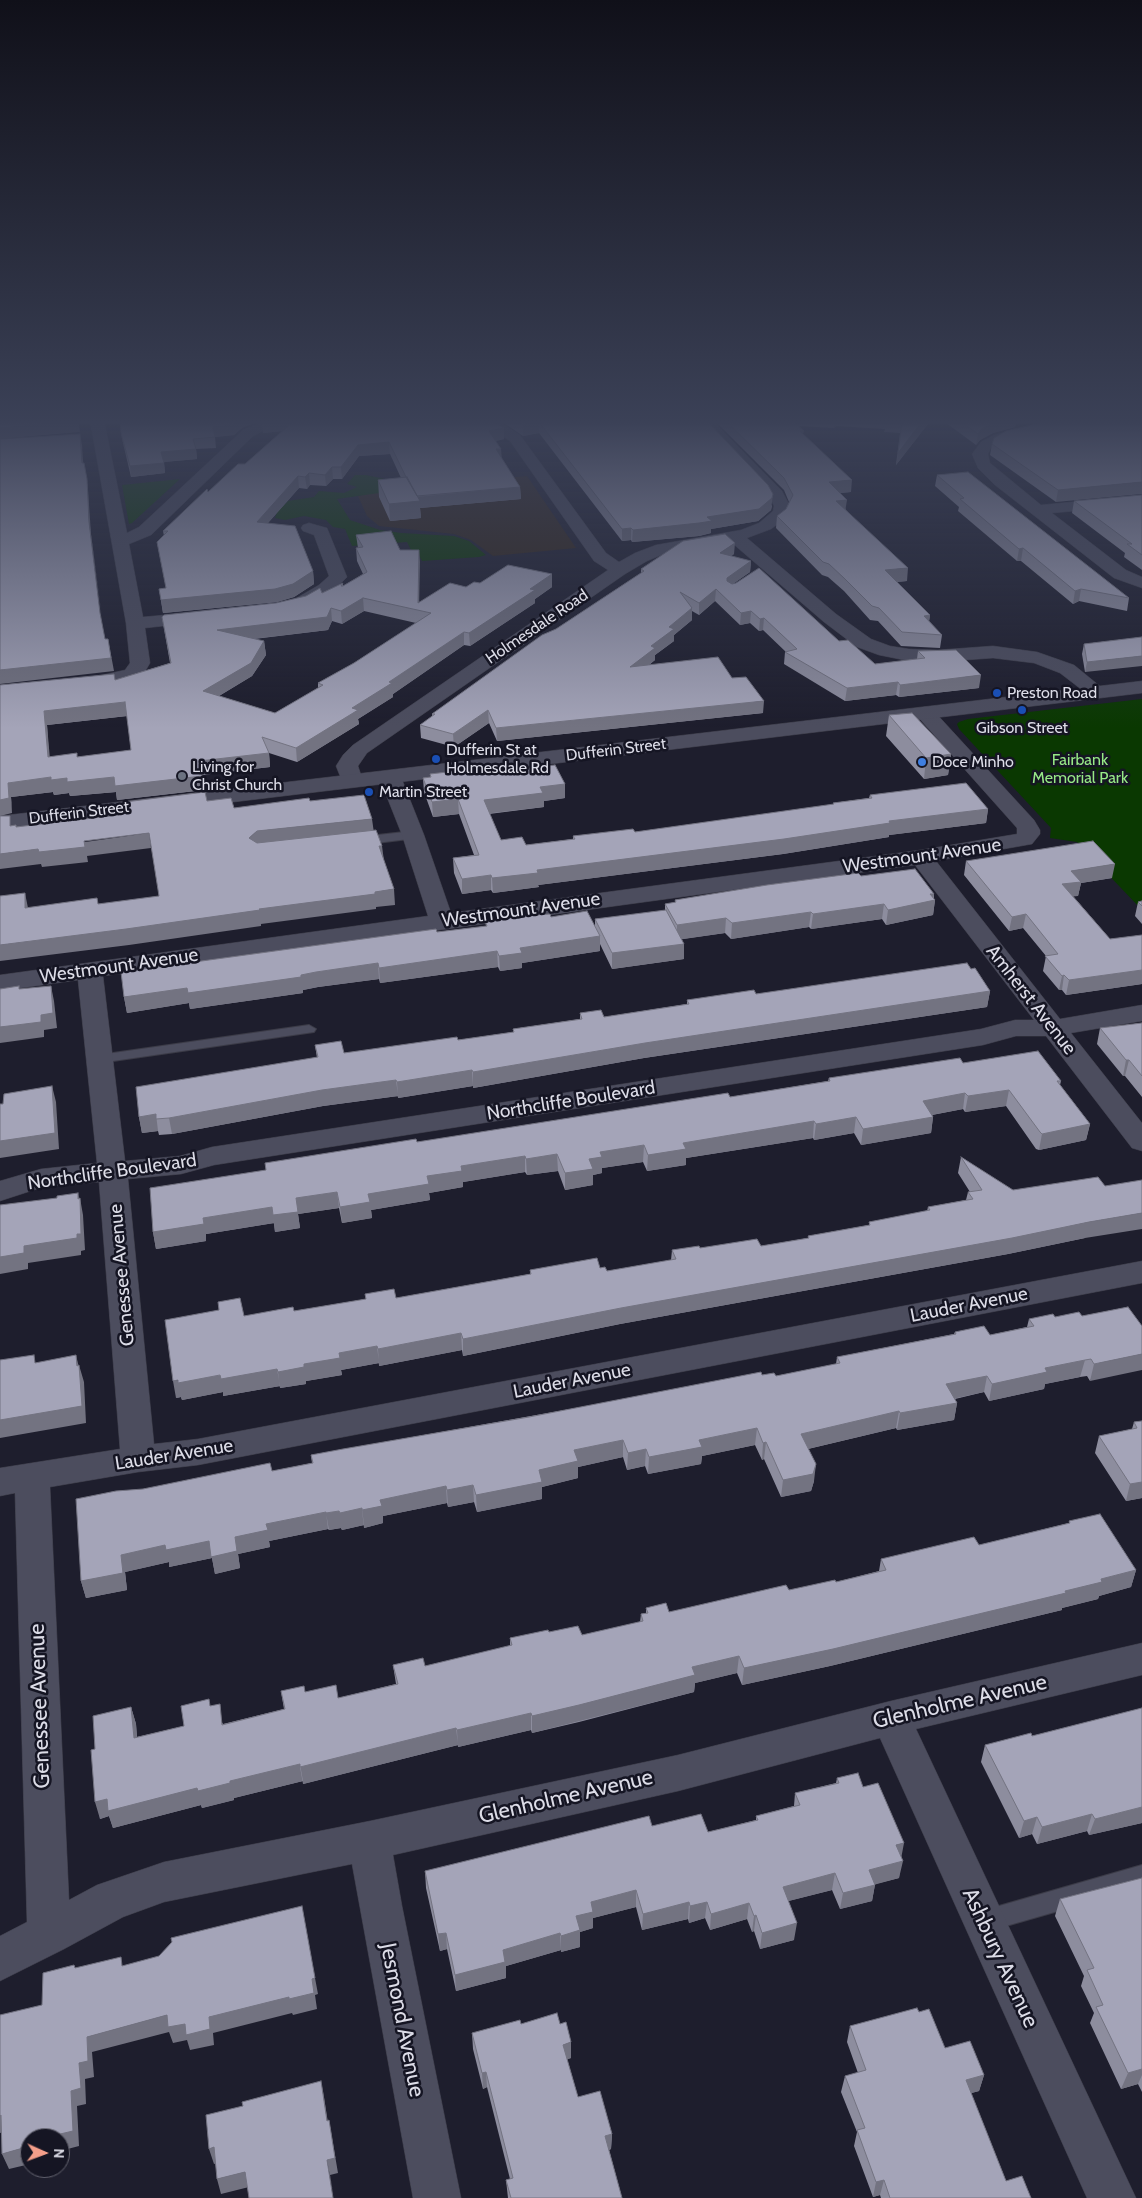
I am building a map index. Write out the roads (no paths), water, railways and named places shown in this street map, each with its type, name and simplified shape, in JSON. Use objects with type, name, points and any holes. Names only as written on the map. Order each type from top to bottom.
[{"type":"street","points":[[78,684],[119,679],[136,671],[140,663],[135,623],[116,523]]},
{"type":"street","points":[[120,542],[145,531],[154,523]]},
{"type":"street","points":[[575,523],[600,557],[619,570],[641,557],[662,549],[755,531],[771,523]]},
{"type":"street","points":[[1054,523],[1120,574],[1142,582]]},
{"type":"street","points":[[268,610],[300,603],[330,586],[338,578],[321,532],[309,528]]},
{"type":"street","points":[[734,536],[767,570],[856,638],[875,647],[897,654],[924,656],[983,651],[1028,656],[1067,669],[1096,692]]},
{"type":"street","name":"Holmesdale Road","points":[[352,781],[347,766],[350,759],[360,749],[619,570]]},
{"type":"street","points":[[135,623],[213,615]]},
{"type":"street","name":"Dufferin Street","points":[[0,823],[1142,687]]},
{"type":"street","name":"Westmount Avenue","points":[[0,983],[442,921],[921,857],[1017,842],[1024,839],[1029,834],[1026,826],[925,713]]},
{"type":"street","points":[[390,776],[413,835],[442,921]]},
{"type":"street","name":"Amherst Avenue","points":[[921,857],[1142,1142]]},
{"type":"street","name":"Genessee Avenue","points":[[90,971],[113,1171],[138,1459]]},
{"type":"street","name":"Northcliffe Boulevard","points":[[0,1190],[41,1178],[181,1166],[222,1155],[983,1037],[1015,1028],[1052,1028],[1142,1013]]},
{"type":"street","name":"Lauder Avenue","points":[[16,1480],[138,1459],[198,1452],[1140,1275]]},
{"type":"street","name":"Genessee Avenue","points":[[16,1480],[49,1934]]},
{"type":"street","name":"Glenholme Avenue","points":[[0,1959],[112,1900],[164,1882],[370,1841],[678,1773],[891,1718],[1142,1659]]},
{"type":"street","name":"Ashbury Avenue","points":[[891,1718],[1112,2198]]},
{"type":"street","name":"Jesmond Avenue","points":[[370,1841],[380,1906],[437,2198]]},
{"type":"lane","points":[[345,843],[413,835]]},
{"type":"lane","points":[[99,1060],[309,1029]]},
{"type":"lane","points":[[984,1922],[1142,1876]]},
{"type":"place","name":"Preston Road","points":[[997,693]]},
{"type":"place","name":"Gibson Street","points":[[1022,710]]},
{"type":"place","name":"Dufferin St at Holmesdale Rd","points":[[436,759]]},
{"type":"place","name":"Doce Minho","points":[[922,762]]},
{"type":"place","name":"Living for Christ Church","points":[[182,776]]},
{"type":"place","name":"Martin Street","points":[[369,792]]},
{"type":"park label","name":"Fairbank Memorial Park","points":[[1080,769]]}]
